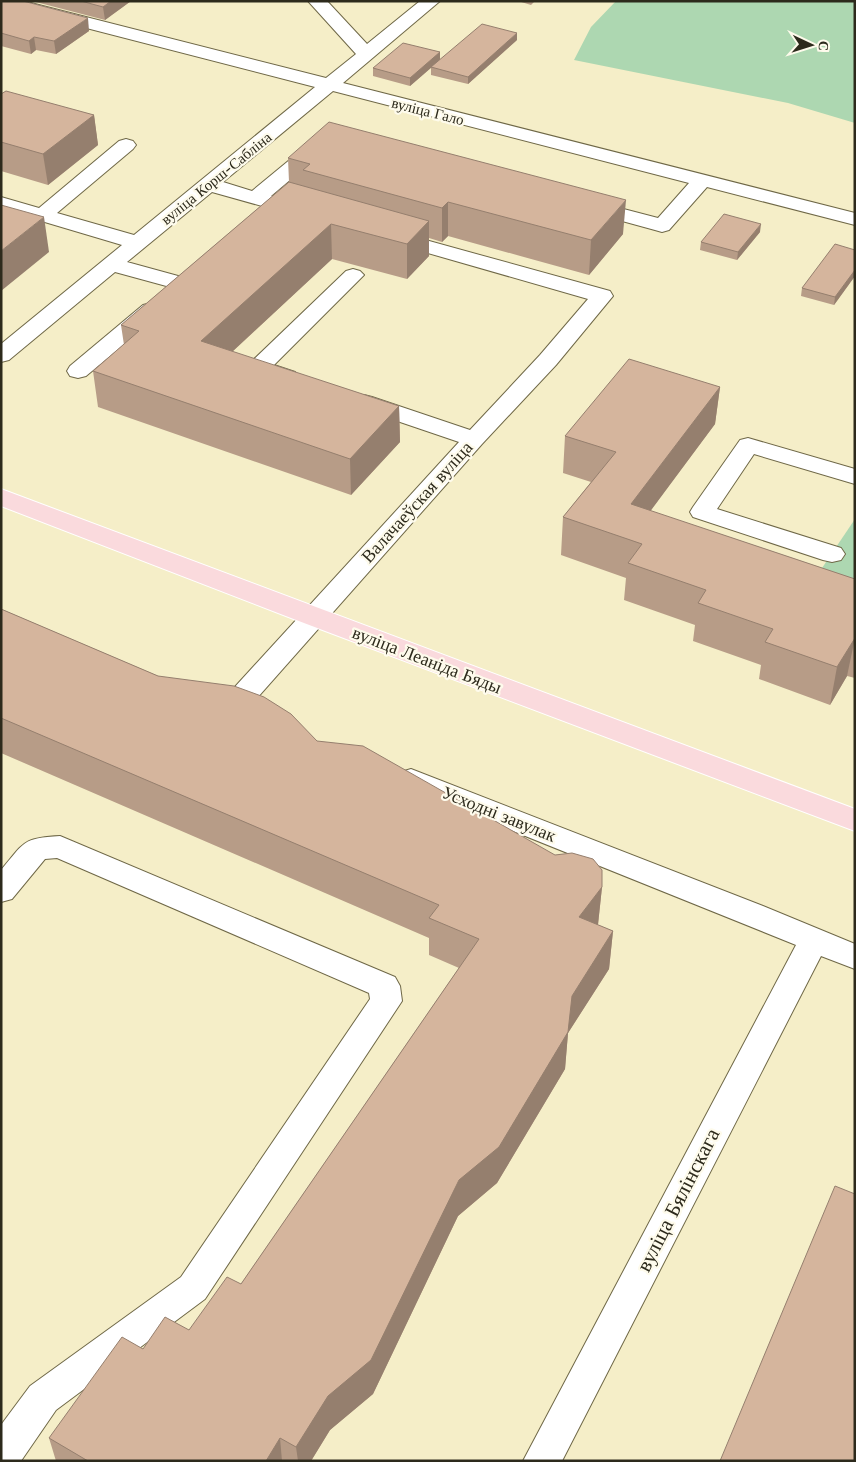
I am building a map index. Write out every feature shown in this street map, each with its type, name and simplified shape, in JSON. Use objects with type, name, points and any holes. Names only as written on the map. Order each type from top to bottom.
[{"type":"main road","name":"вуліца Леаніда Бяды","points":[[1,497],[313,617],[855,820]]},
{"type":"street","name":"вуліца Гало","points":[[1,1],[855,218]]},
{"type":"street","points":[[317,1],[367,55]]},
{"type":"street","name":"вуліца Корш-Сабліна","points":[[1,355],[431,1]]},
{"type":"street","points":[[256,198],[327,139]]},
{"type":"street","points":[[42,215],[126,145]]},
{"type":"street","points":[[568,200],[662,226],[702,180]]},
{"type":"street","points":[[207,184],[322,217]]},
{"type":"street","points":[[1,203],[138,243]]},
{"type":"street","name":"Валачаеўская вуліца","points":[[232,708],[474,438],[548,360],[602,296],[378,233]]},
{"type":"street","points":[[78,371],[189,278],[112,264]]},
{"type":"street","points":[[306,383],[258,367],[352,275]]},
{"type":"street","points":[[343,395],[474,438]]},
{"type":"street","points":[[832,554],[702,512],[748,445],[855,477]]},
{"type":"street","points":[[204,698],[260,719]]},
{"type":"street","name":"Усходні завулак","points":[[390,770],[855,957]]},
{"type":"street","points":[[1,891],[38,848],[60,847],[384,986],[386,1001],[193,1288],[43,1398],[1,1457]]},
{"type":"street","name":"вуліца Бялінскага","points":[[542,1461],[814,939]]},
{"type":"green space","points":[[616,1],[855,1],[855,123],[788,103],[574,60],[591,27]]},
{"type":"green space","points":[[855,519],[855,586],[818,574]]},
{"type":"building","points":[[1,1],[23,1],[88,18],[54,41],[34,37],[29,41],[1,33]]},
{"type":"building","points":[[81,1],[111,1],[103,7]]},
{"type":"building","points":[[482,24],[517,33],[468,77],[431,67]]},
{"type":"building","points":[[403,43],[440,52],[410,78],[373,68]]},
{"type":"building","points":[[6,91],[94,115],[43,154],[1,142],[1,94]]},
{"type":"building","points":[[329,122],[626,200],[591,240],[448,202],[442,208],[303,170],[310,164],[288,158]]},
{"type":"building","points":[[289,182],[429,221],[407,244],[331,224],[201,341],[399,406],[350,459],[93,371],[139,331],[121,325]]},
{"type":"building","points":[[1,205],[44,217],[1,251]]},
{"type":"building","points":[[724,214],[761,224],[738,252],[701,242]]},
{"type":"building","points":[[835,244],[855,250],[855,270],[835,297],[802,288]]},
{"type":"building","points":[[629,359],[720,387],[631,504],[855,579],[855,638],[837,667],[765,642],[773,629],[698,603],[706,590],[628,563],[642,544],[563,517],[616,452],[565,436]]},
{"type":"building","points":[[1,609],[158,676],[234,686],[264,697],[291,714],[317,741],[363,746],[555,855],[572,853],[593,859],[602,870],[602,887],[579,917],[613,931],[572,996],[568,1032],[499,1147],[459,1180],[371,1360],[328,1396],[296,1447],[280,1438],[266,1461],[88,1461],[49,1438],[122,1337],[143,1349],[165,1317],[189,1330],[227,1277],[241,1284],[479,939],[429,918],[439,905],[1,718]]},
{"type":"building","points":[[835,1186],[855,1194],[855,1461],[720,1461]]}]
